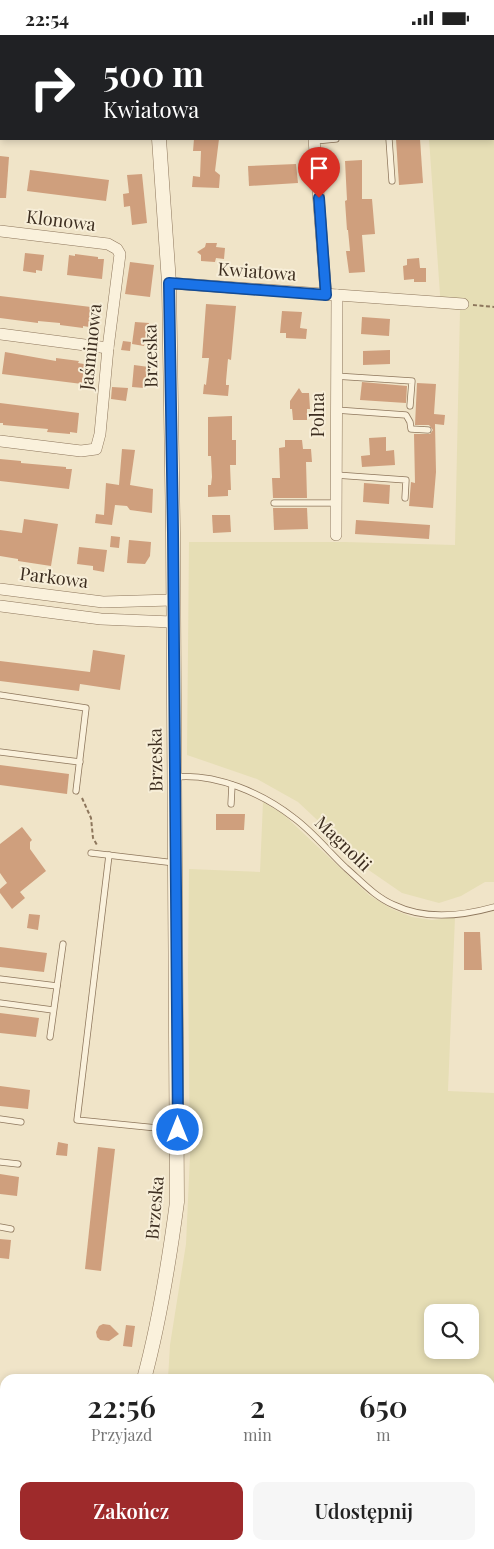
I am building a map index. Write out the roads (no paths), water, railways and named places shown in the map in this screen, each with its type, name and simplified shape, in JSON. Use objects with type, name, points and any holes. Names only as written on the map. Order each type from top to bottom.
[{"type":"street","name":"Brzeska","points":[[145,1374],[157,1330],[177,1202],[178,1130],[169,283],[159,140]]},
{"type":"street","name":"Polna","points":[[315,140],[331,295],[336,410],[336,535]]},
{"type":"street","name":"Klonowa","points":[[0,231],[108,244],[117,249]]},
{"type":"street","name":"Jaśminowa","points":[[0,441],[81,451],[96,449],[100,434],[108,348],[120,254],[117,249]]},
{"type":"street","name":"Kwiatowa","points":[[169,283],[463,304]]},
{"type":"street","points":[[0,334],[108,348]]},
{"type":"street","points":[[1,606],[2,590]]},
{"type":"street","name":"Parkowa","points":[[2,590],[103,602],[172,600]]},
{"type":"street","name":"Parkowa","points":[[100,619],[103,602]]},
{"type":"street","name":"Parkowa","points":[[1,606],[100,619],[172,622]]},
{"type":"lane","points":[[389,140],[392,181]]},
{"type":"lane","points":[[335,376],[412,381],[410,406]]},
{"type":"lane","points":[[336,410],[406,415],[411,429],[428,430]]},
{"type":"lane","points":[[336,475],[406,480],[405,498]]},
{"type":"lane","points":[[274,503],[336,503]]},
{"type":"lane","points":[[0,695],[86,708],[76,791]]},
{"type":"lane","points":[[0,752],[80,762]]},
{"type":"lane","name":"Magnolii","points":[[175,777],[203,778],[232,785],[277,805],[296,819],[368,888],[393,905],[408,911],[436,915],[454,915],[494,907]]},
{"type":"lane","points":[[231,804],[232,785]]},
{"type":"lane","points":[[91,853],[174,863]]},
{"type":"lane","points":[[109,855],[77,1120],[178,1130]]},
{"type":"lane","points":[[50,1037],[63,944]]},
{"type":"lane","points":[[0,979],[57,986]]},
{"type":"lane","points":[[0,1003],[53,1010]]},
{"type":"lane","points":[[0,1119],[22,1122]]},
{"type":"lane","points":[[0,1162],[18,1164]]},
{"type":"lane","points":[[0,1227],[11,1229]]}]
